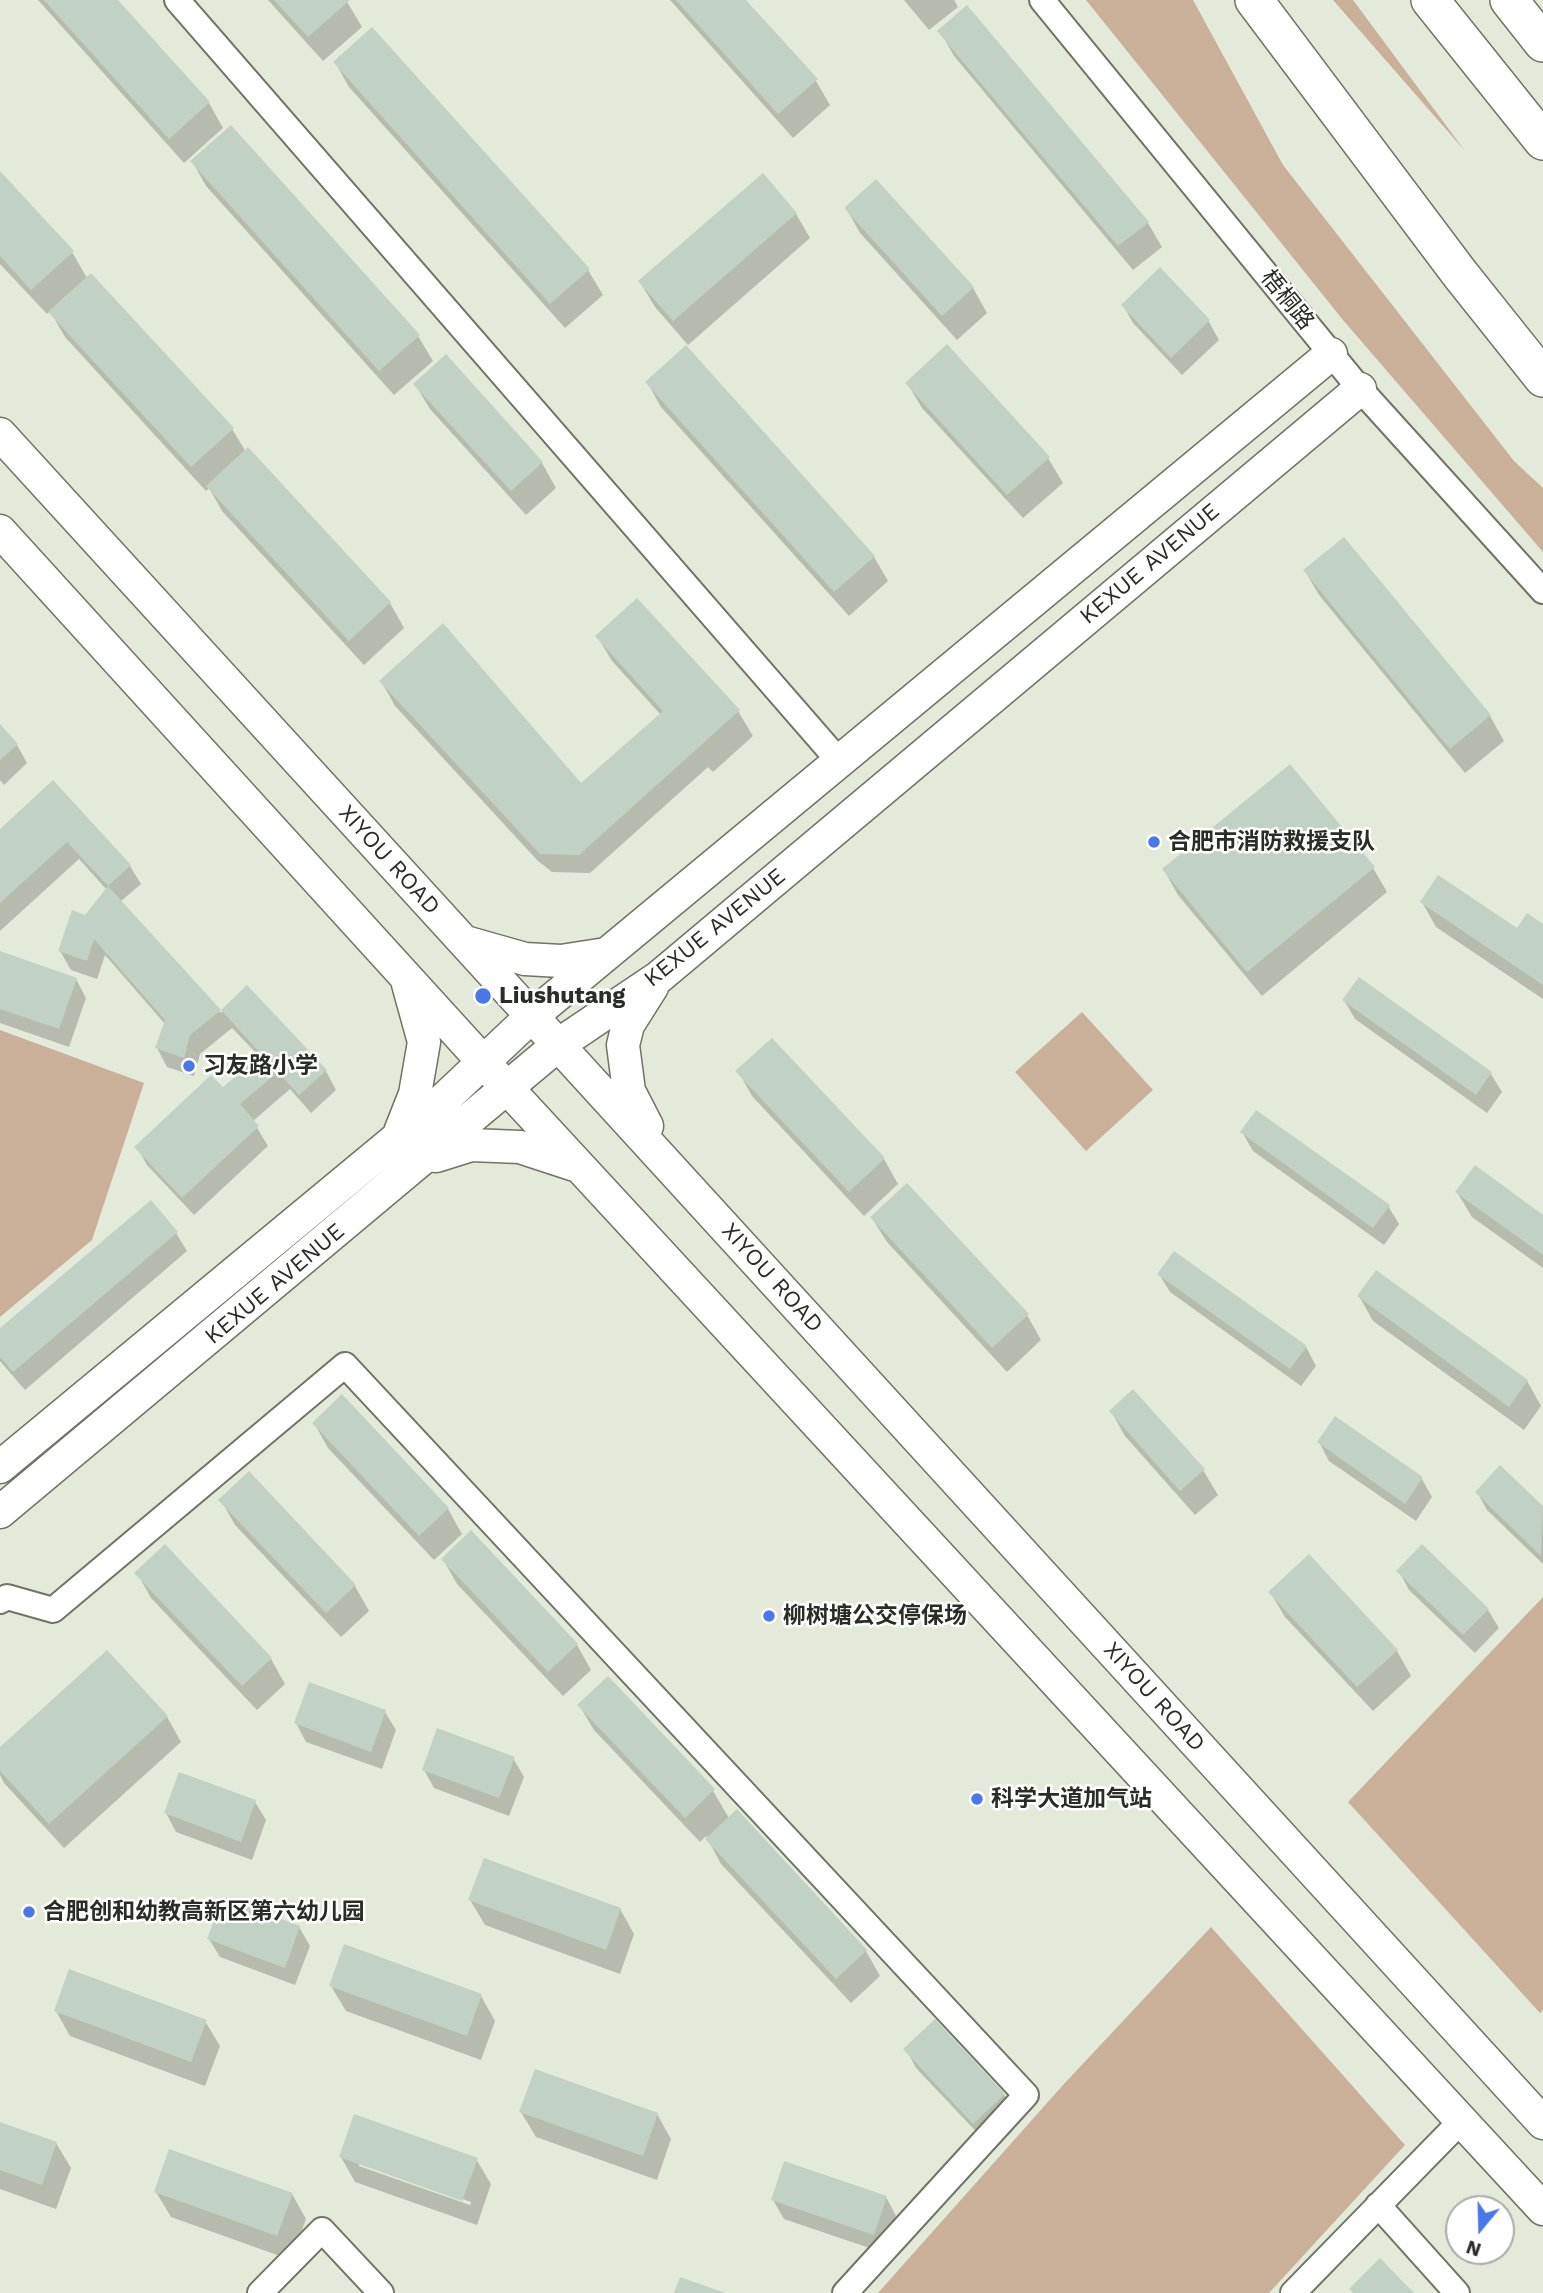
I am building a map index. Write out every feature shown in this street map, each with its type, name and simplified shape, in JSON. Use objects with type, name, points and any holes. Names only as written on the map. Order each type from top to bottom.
[{"type":"highway","points":[[1254,0],[1460,274],[1543,378]]},
{"type":"highway","points":[[1272,0],[1311,75]]},
{"type":"highway","points":[[1430,0],[1543,141]]},
{"type":"highway","points":[[1509,0],[1543,43]]},
{"type":"highway","points":[[1482,65],[1543,158]]},
{"type":"main road","name":"KEXUE AVENUE","points":[[0,1467],[397,1138],[532,1016],[1331,354]]},
{"type":"main road","name":"KEXUE AVENUE","points":[[0,1512],[424,1160],[558,1045],[659,977],[1360,389]]},
{"type":"main road","name":"XIYOU ROAD","points":[[0,434],[1543,2123]]},
{"type":"main road","points":[[4,545],[1543,2210]]},
{"type":"main road","points":[[464,941],[525,959],[562,961],[607,954]]},
{"type":"main road","points":[[659,977],[628,1025],[623,1045],[629,1091],[668,1164]]},
{"type":"main road","points":[[397,1138],[415,1094],[424,1042],[407,979]]},
{"type":"main road","points":[[424,1160],[471,1145],[520,1147],[579,1166]]},
{"type":"street","points":[[177,0],[839,761]]},
{"type":"street","name":"梧桐路","points":[[1042,0],[1360,389],[1543,591]]},
{"type":"street","points":[[0,1601],[6,1597],[54,1610],[345,1365],[1026,2095],[845,2293]]},
{"type":"street","points":[[1293,2293],[1461,2121]]},
{"type":"street","points":[[1378,2205],[1457,2293]]},
{"type":"street","points":[[260,2293],[322,2230],[381,2293]]},
{"type":"shaded area","points":[[1086,0],[1193,0],[1283,165],[1514,461],[1543,488],[1543,552],[1343,320]]},
{"type":"shaded area","points":[[1333,0],[1353,0],[1465,151]]},
{"type":"shaded area","points":[[1082,1012],[1153,1090],[1086,1151],[1015,1072]]},
{"type":"shaded area","points":[[0,1030],[144,1083],[92,1240],[0,1317]]},
{"type":"shaded area","points":[[1543,1597],[1543,2010],[1540,2013],[1348,1802]]},
{"type":"shaded area","points":[[1211,1927],[1405,2145],[1269,2293],[878,2293],[1063,2085]]},
{"type":"building","points":[[44,0],[118,0],[210,102],[169,139]]},
{"type":"building","points":[[274,0],[350,0],[308,37]]},
{"type":"building","points":[[676,0],[746,0],[818,79],[778,114]]},
{"type":"building","points":[[967,5],[1149,222],[1118,246],[937,31]]},
{"type":"building","points":[[372,27],[590,269],[550,304],[333,62]]},
{"type":"building","points":[[231,125],[420,335],[379,371],[190,161]]},
{"type":"building","points":[[0,171],[74,251],[31,290],[0,256]]},
{"type":"building","points":[[763,173],[797,213],[673,321],[638,281]]},
{"type":"building","points":[[876,179],[974,287],[942,316],[844,208]]},
{"type":"building","points":[[1160,267],[1210,320],[1171,358],[1121,305]]},
{"type":"building","points":[[91,273],[234,428],[191,467],[48,312]]},
{"type":"building","points":[[947,344],[1050,457],[1007,495],[905,383]]},
{"type":"building","points":[[686,345],[875,556],[834,592],[645,382]]},
{"type":"building","points":[[446,354],[543,462],[511,491],[413,384]]},
{"type":"building","points":[[248,447],[391,602],[349,641],[206,486]]},
{"type":"building","points":[[1344,537],[1491,715],[1450,749],[1303,570]]},
{"type":"building","points":[[637,598],[740,710],[579,855],[540,854],[379,681],[443,623],[581,783],[663,711],[595,636]]},
{"type":"building","points":[[0,724],[18,744],[0,760]]},
{"type":"building","points":[[1290,764],[1375,867],[1247,972],[1162,869]]},
{"type":"building","points":[[53,780],[131,865],[108,886],[67,842],[0,903],[0,829]]},
{"type":"building","points":[[1438,875],[1517,928],[1527,913],[1543,924],[1543,985],[1420,902]]},
{"type":"building","points":[[108,886],[221,1010],[190,1035],[184,1058],[155,1048],[165,1020],[94,939],[87,961],[58,951],[72,910],[85,915]]},
{"type":"building","points":[[0,951],[77,978],[59,1029],[0,1009]]},
{"type":"building","points":[[1359,977],[1492,1072],[1476,1095],[1342,1000]]},
{"type":"building","points":[[247,985],[327,1070],[299,1095],[278,1072],[240,1104],[259,1126],[182,1198],[134,1147],[211,1075],[223,1087],[261,1054],[221,1010]]},
{"type":"building","points":[[772,1038],[885,1158],[849,1192],[735,1071]]},
{"type":"building","points":[[1256,1110],[1390,1205],[1373,1228],[1240,1132]]},
{"type":"building","points":[[1475,1165],[1543,1215],[1543,1255],[1455,1192]]},
{"type":"building","points":[[907,1183],[1029,1314],[992,1348],[870,1217]]},
{"type":"building","points":[[151,1200],[178,1232],[13,1372],[0,1357],[0,1328]]},
{"type":"building","points":[[1174,1251],[1307,1346],[1290,1369],[1157,1274]]},
{"type":"building","points":[[1376,1270],[1528,1380],[1509,1407],[1357,1296]]},
{"type":"building","points":[[1133,1389],[1205,1469],[1180,1491],[1109,1411]]},
{"type":"building","points":[[342,1394],[449,1508],[419,1536],[312,1423]]},
{"type":"building","points":[[1335,1416],[1423,1477],[1405,1504],[1317,1442]]},
{"type":"building","points":[[1500,1465],[1543,1506],[1541,1556],[1475,1492]]},
{"type":"building","points":[[249,1471],[356,1585],[326,1613],[218,1500]]},
{"type":"building","points":[[471,1530],[578,1644],[548,1672],[441,1559]]},
{"type":"building","points":[[165,1544],[272,1658],[242,1686],[134,1573]]},
{"type":"building","points":[[1422,1544],[1489,1609],[1463,1635],[1396,1571]]},
{"type":"building","points":[[1309,1554],[1398,1650],[1357,1687],[1268,1592]]},
{"type":"building","points":[[107,1650],[168,1716],[49,1824],[0,1771],[0,1747]]},
{"type":"building","points":[[608,1676],[715,1789],[685,1818],[577,1705]]},
{"type":"building","points":[[309,1682],[386,1710],[371,1752],[294,1723]]},
{"type":"building","points":[[437,1728],[515,1757],[499,1798],[422,1770]]},
{"type":"building","points":[[179,1772],[256,1800],[241,1842],[164,1813]]},
{"type":"building","points":[[737,1809],[867,1950],[836,1979],[705,1839]]},
{"type":"building","points":[[484,1858],[621,1908],[606,1950],[468,1900]]},
{"type":"building","points":[[223,1897],[300,1926],[285,1968],[207,1939]]},
{"type":"building","points":[[344,1944],[482,1994],[467,2036],[329,1986]]},
{"type":"building","points":[[69,1969],[207,2020],[191,2062],[54,2011]]},
{"type":"building","points":[[935,2019],[1005,2094],[973,2124],[903,2049]]},
{"type":"building","points":[[535,2069],[658,2113],[643,2156],[519,2112]]},
{"type":"building","points":[[354,2114],[478,2158],[462,2201],[339,2157]]},
{"type":"building","points":[[0,2122],[57,2142],[42,2185],[0,2170]]},
{"type":"building","points":[[169,2149],[293,2193],[277,2236],[154,2192]]},
{"type":"building","points":[[784,2161],[887,2196],[874,2235],[771,2200]]},
{"type":"building","points":[[1380,2258],[1414,2293],[1353,2293],[1349,2289]]},
{"type":"building","points":[[680,2277],[725,2293],[674,2293]]},
{"type":"place","name":"合肥市消防救援支队","points":[[1154,842]]},
{"type":"place","name":"Liushutang","points":[[483,996]]},
{"type":"place","name":"习友路小学","points":[[189,1066]]},
{"type":"place","name":"柳树塘公交停保场","points":[[769,1616]]},
{"type":"place","name":"科学大道加气站","points":[[977,1799]]},
{"type":"place","name":"合肥创和幼教高新区第六幼儿园","points":[[29,1912]]}]
